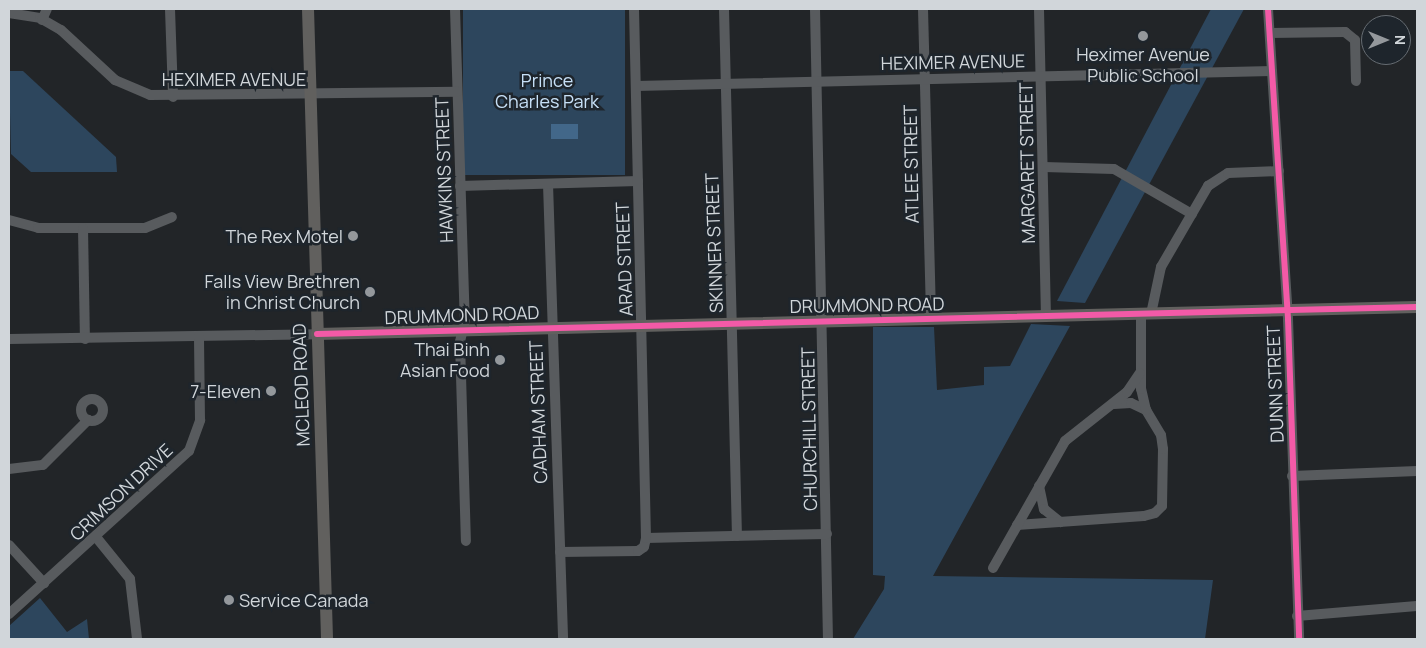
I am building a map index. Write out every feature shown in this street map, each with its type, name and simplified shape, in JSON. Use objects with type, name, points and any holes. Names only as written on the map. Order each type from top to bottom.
[{"type":"main road","name":"MCLEOD ROAD","points":[[308,9],[327,639]]},
{"type":"main road","name":"DRUMMOND ROAD","points":[[317,334],[1417,307]]},
{"type":"street","points":[[42,20],[47,9]]},
{"type":"street","points":[[170,9],[173,97]]},
{"type":"street","name":"HAWKINS STREET","points":[[455,9],[465,320],[460,342],[466,541]]},
{"type":"street","name":"ARAD STREET","points":[[634,9],[646,538]]},
{"type":"street","name":"SKINNER STREET","points":[[724,9],[737,536]]},
{"type":"street","name":"CHURCHILL STREET","points":[[815,9],[828,534],[828,639]]},
{"type":"street","name":"ATLEE STREET","points":[[923,9],[931,319]]},
{"type":"street","name":"MARGARET STREET","points":[[1039,9],[1046,316]]},
{"type":"street","name":"DUNN STREET","points":[[1268,9],[1287,311],[1299,639]]},
{"type":"street","name":"HEXIMER AVENUE","points":[[9,12],[42,20],[61,30],[115,80],[150,95],[173,97],[312,96],[457,92]]},
{"type":"street","points":[[1270,33],[1345,32],[1354,40],[1356,81]]},
{"type":"street","name":"HEXIMER AVENUE","points":[[636,86],[725,82],[1272,71]]},
{"type":"street","points":[[1044,167],[1114,169],[1192,214]]},
{"type":"street","points":[[1017,525],[1144,516],[1156,513],[1162,506],[1163,449],[1161,435],[1146,410],[1140,372],[1146,314],[1161,267],[1208,186],[1228,173],[1278,171]]},
{"type":"street","points":[[460,186],[638,182]]},
{"type":"street","name":"CADHAM STREET","points":[[548,184],[551,327],[563,639]]},
{"type":"street","points":[[9,220],[38,228],[146,228],[172,217]]},
{"type":"street","points":[[83,228],[85,339]]},
{"type":"street","name":"DRUMMOND ROAD","points":[[9,339],[317,334]]},
{"type":"street","name":"CRIMSON DRIVE","points":[[9,614],[189,451],[200,420],[199,336]]},
{"type":"street","points":[[993,568],[1065,441],[1127,392],[1140,372]]},
{"type":"street","points":[[1113,404],[1131,403],[1146,410]]},
{"type":"street","points":[[9,469],[43,465],[88,420]]},
{"type":"street","points":[[1292,476],[1417,471]]},
{"type":"street","points":[[1038,486],[1044,508],[1060,522]]},
{"type":"street","points":[[560,552],[638,551],[644,547],[646,538],[828,534]]},
{"type":"street","points":[[96,537],[130,579],[137,639]]},
{"type":"street","points":[[9,545],[44,583]]},
{"type":"street","points":[[1298,616],[1417,606]]},
{"type":"green space","name":"Prince Charles Park","points":[[463,9],[625,9],[625,175],[463,175]]},
{"type":"green space","points":[[1211,9],[1244,9],[1085,303],[1057,301]]},
{"type":"green space","points":[[9,71],[23,71],[116,157],[117,172],[31,172],[11,154]]},
{"type":"green space","points":[[1031,324],[1070,326],[933,576],[1213,580],[1205,639],[853,639],[884,589],[885,576],[873,575],[873,327],[934,327],[937,390],[984,385],[984,367],[1010,366]]},
{"type":"green space","points":[[40,598],[67,632],[87,619],[89,639],[9,639],[9,626]]},
{"type":"shaded area","points":[[551,124],[578,124],[578,139],[551,139]]},
{"type":"cycle path","points":[[1268,9],[1288,319],[1299,639]]},
{"type":"cycle path","points":[[317,334],[1417,307]]},
{"type":"place","name":"Heximer Avenue Public School","points":[[1143,36]]},
{"type":"place","name":"The Rex Motel","points":[[353,236]]},
{"type":"place","name":"Falls View Brethren in Christ Church","points":[[370,292]]},
{"type":"place","name":"Thai Binh Asian Food","points":[[500,360]]},
{"type":"place","name":"7-Eleven","points":[[271,391]]},
{"type":"place","name":"Service Canada","points":[[229,600]]}]
